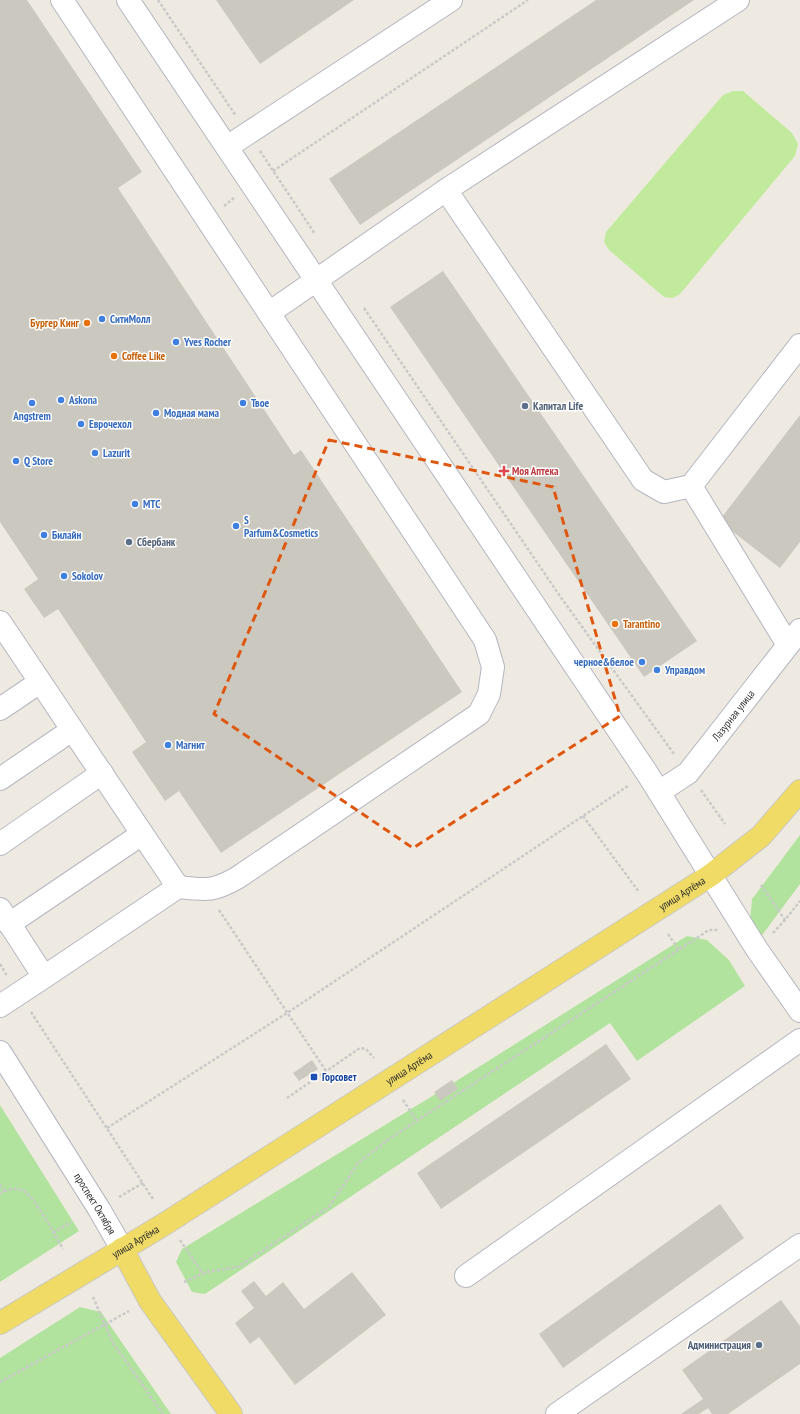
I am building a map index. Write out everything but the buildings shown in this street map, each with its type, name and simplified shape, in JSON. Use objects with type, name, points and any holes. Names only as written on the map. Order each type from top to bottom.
[{"type":"main road","name":"улица Артёма","points":[[0,1323],[163,1225],[710,875],[761,836],[800,791]]},
{"type":"main road","name":"проспект Октября","points":[[122,1249],[150,1301],[231,1414]]},
{"type":"street","points":[[0,1006],[178,887],[205,890],[221,887],[237,878],[479,714],[490,694],[493,667],[485,640],[62,0]]},
{"type":"street","points":[[128,0],[660,792],[756,948],[800,1011]]},
{"type":"street","points":[[227,147],[451,0]]},
{"type":"street","points":[[269,313],[446,190],[738,0]]},
{"type":"street","points":[[446,190],[643,480],[664,492],[691,486],[800,345]]},
{"type":"street","points":[[691,486],[794,638]]},
{"type":"street","points":[[3,632],[40,682],[178,887]]},
{"type":"street","name":"Лазурная улица","points":[[660,792],[688,773],[794,638]]},
{"type":"street","points":[[0,709],[40,682]]},
{"type":"street","points":[[0,779],[72,730]]},
{"type":"street","points":[[0,844],[102,773]]},
{"type":"street","points":[[44,977],[5,917],[142,834]]},
{"type":"street","points":[[466,1276],[800,1040]]},
{"type":"street","name":"проспект Октября","points":[[0,1052],[99,1209],[122,1249]]},
{"type":"street","points":[[557,1414],[797,1254]]},
{"type":"path","points":[[158,0],[315,234]]},
{"type":"path","points":[[207,219],[273,171],[528,0]]},
{"type":"path","points":[[363,305],[562,599],[725,824]]},
{"type":"path","points":[[107,1128],[287,1013],[647,773]]},
{"type":"path","points":[[583,816],[639,892]]},
{"type":"path","points":[[761,885],[785,920]]},
{"type":"path","points":[[205,890],[326,1071]]},
{"type":"path","points":[[769,937],[800,901]]},
{"type":"path","points":[[184,1282],[203,1274],[238,1267],[329,1207],[358,1163],[389,1138],[709,930],[721,931]]},
{"type":"path","points":[[668,934],[679,950]]},
{"type":"path","points":[[0,964],[153,1199]]},
{"type":"path","points":[[287,1098],[360,1048],[366,1049],[374,1058]]},
{"type":"path","points":[[403,1100],[417,1121]]},
{"type":"path","points":[[116,1198],[143,1183]]},
{"type":"path","points":[[0,1185],[4,1191]]},
{"type":"path","points":[[0,1194],[14,1188],[25,1192],[32,1200],[63,1249]]},
{"type":"path","points":[[53,1233],[71,1222]]},
{"type":"path","points":[[180,1239],[203,1274]]},
{"type":"path","points":[[93,1297],[113,1343],[163,1414]]},
{"type":"path","points":[[0,1382],[132,1309]]},
{"type":"highlighted area","points":[[329,440],[553,487],[620,716],[413,848],[214,714]]},
{"type":"green space","points":[[733,91],[743,91],[792,133],[798,144],[795,156],[680,294],[673,298],[664,297],[609,250],[604,242],[606,232],[723,95]]},
{"type":"green space","points":[[800,835],[800,884],[760,938],[750,921],[752,899]]},
{"type":"green space","points":[[687,936],[707,940],[729,960],[745,986],[637,1061],[610,1023],[205,1294],[192,1292],[176,1262],[182,1249],[434,1095]]},
{"type":"green space","points":[[0,1105],[79,1231],[0,1282]]},
{"type":"green space","points":[[80,1307],[101,1312],[171,1414],[0,1414],[0,1358]]},
{"type":"place","name":"СитиМолл","points":[[102,319]]},
{"type":"place","name":"Бургер Кинг","points":[[87,323]]},
{"type":"place","name":"Yves Rocher","points":[[176,342]]},
{"type":"place","name":"Coffee Like","points":[[114,356]]},
{"type":"place","name":"Askona","points":[[61,400]]},
{"type":"place","name":"Angstrem","points":[[32,403]]},
{"type":"place","name":"Твое","points":[[243,403]]},
{"type":"place","name":"Капитал Life","points":[[525,406]]},
{"type":"place","name":"Модная мама","points":[[156,413]]},
{"type":"place","name":"Еврочехол","points":[[81,424]]},
{"type":"place","name":"Lazurit","points":[[95,453]]},
{"type":"place","name":"Q Store","points":[[16,461]]},
{"type":"place","name":"Моя Аптека","points":[[504,471]]},
{"type":"place","name":"МТС","points":[[135,504]]},
{"type":"place","name":"S Parfum&Cosmetics","points":[[236,526]]},
{"type":"place","name":"Билайн","points":[[44,535]]},
{"type":"place","name":"Сбербанк","points":[[129,542]]},
{"type":"place","name":"Sokolov","points":[[64,576]]},
{"type":"place","name":"Tarantino","points":[[615,624]]},
{"type":"place","name":"черное&белое","points":[[642,662]]},
{"type":"place","name":"Управдом","points":[[657,670]]},
{"type":"place","name":"Магнит","points":[[168,745]]},
{"type":"place","name":"Горсовет","points":[[314,1077]]},
{"type":"place","name":"Администрация","points":[[759,1345]]}]
